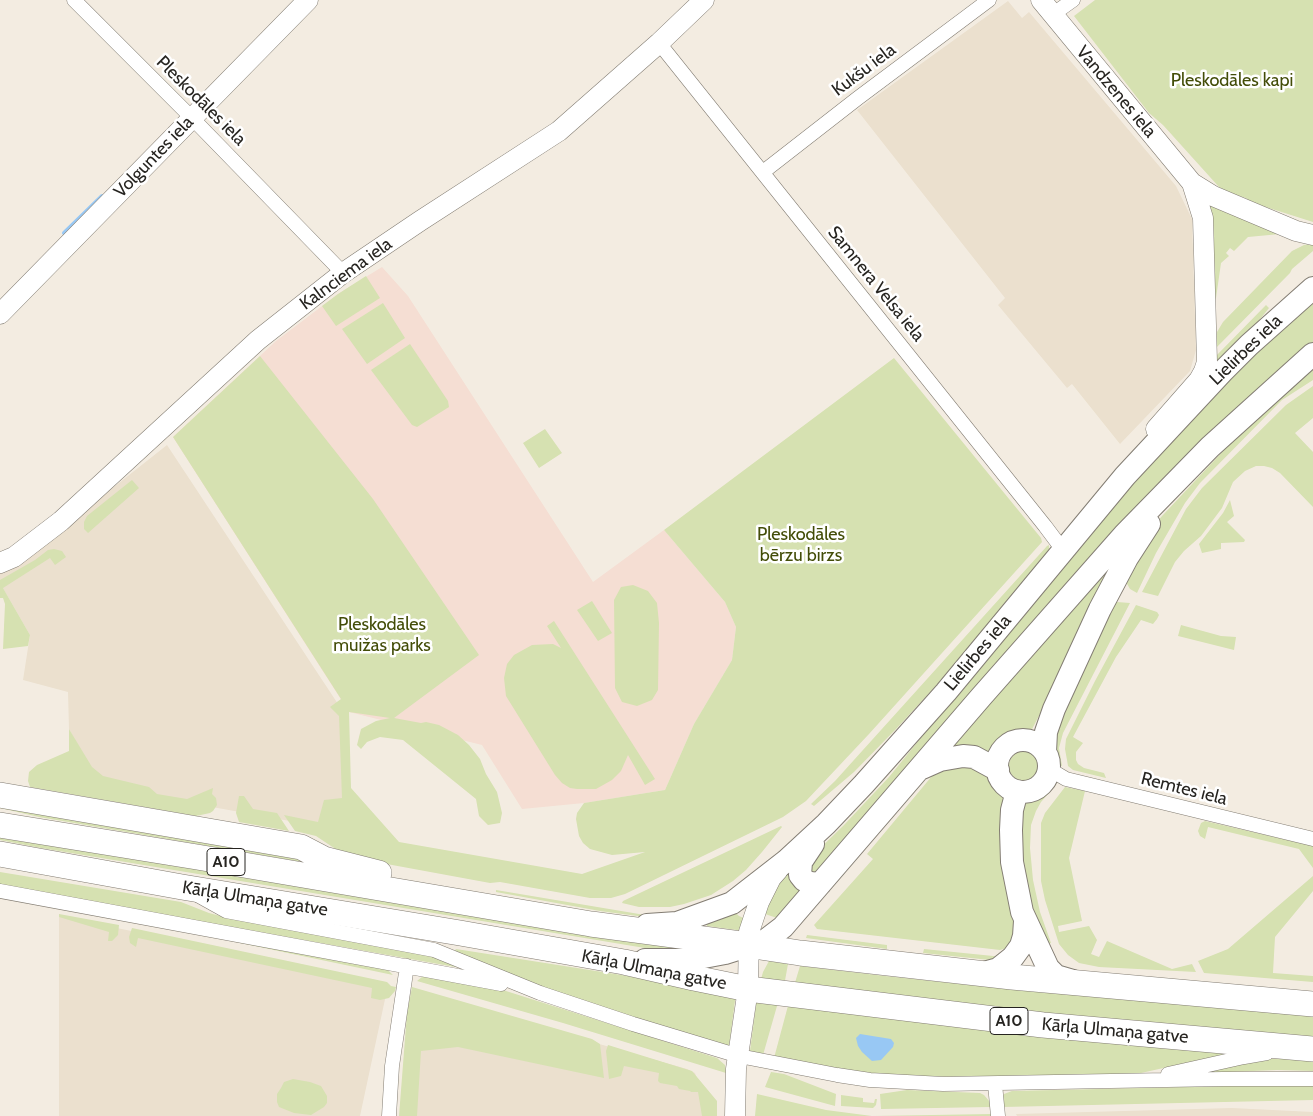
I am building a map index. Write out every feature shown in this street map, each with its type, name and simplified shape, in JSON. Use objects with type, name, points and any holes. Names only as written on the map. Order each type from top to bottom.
[{"type":"highway","points":[[0,795],[301,847],[324,859],[408,880],[451,900]]},
{"type":"highway","name":"Kārļa Ulmaņa gatve","points":[[0,826],[591,924],[764,942],[980,974],[1313,1004]]},
{"type":"highway","name":"Kārļa Ulmaņa gatve","points":[[0,854],[624,962],[748,988],[1043,1025],[1309,1048]]},
{"type":"main road","name":"Lielirbes iela","points":[[591,924],[646,926],[677,923],[698,917],[732,903],[786,861],[826,824],[864,784],[946,692],[1125,476],[1250,344],[1313,288]]},
{"type":"main road","name":"Lielirbes iela","points":[[624,962],[702,959],[764,942],[786,924],[1124,535],[1210,447],[1313,354]]},
{"type":"main road","points":[[1047,761],[1037,744],[1025,740],[1012,742],[1002,751],[998,770],[1006,786],[1018,791],[1030,791],[1045,781],[1047,761],[1046,732],[1054,709],[1100,609],[1147,527],[1192,474],[1210,447]]},
{"type":"main road","points":[[919,770],[940,760],[963,756],[974,757],[998,770]]},
{"type":"main road","points":[[1018,791],[1012,810],[1012,862],[1022,912],[1048,968],[1056,976],[1081,983]]},
{"type":"main road","points":[[820,884],[804,880],[800,875],[799,868],[826,824]]},
{"type":"main road","points":[[980,974],[998,969],[1013,957],[1021,946],[1025,921]]},
{"type":"street","name":"Pleskodāles iela","points":[[74,0],[343,273]]},
{"type":"street","name":"Volguntes iela","points":[[0,314],[308,0]]},
{"type":"street","name":"Kalnciema iela","points":[[0,562],[14,557],[61,521],[258,340],[343,273],[558,132],[659,43],[704,0]]},
{"type":"street","name":"Kukšu iela","points":[[763,172],[989,0]]},
{"type":"street","points":[[1047,8],[1073,0]]},
{"type":"street","name":"Vandzenes iela","points":[[1047,8],[1192,183],[1213,196],[1296,231],[1313,235]]},
{"type":"street","name":"Samnera Velsa iela","points":[[659,43],[1063,550]]},
{"type":"street","name":"Vandzenes iela","points":[[1125,476],[1155,429],[1199,380],[1207,362],[1203,218],[1192,183]]},
{"type":"street","name":"Remtes iela","points":[[1047,761],[1066,779],[1313,839]]},
{"type":"street","points":[[735,1116],[735,1083],[748,988],[764,942],[751,925],[759,902],[771,878],[786,861]]},
{"type":"street","points":[[182,887],[226,911],[434,950],[540,993],[625,1022],[739,1056],[837,1075],[870,1080],[943,1084],[1313,1079]]},
{"type":"street","points":[[0,891],[407,966],[540,993]]},
{"type":"street","points":[[389,1116],[392,1066],[407,966]]},
{"type":"street","points":[[1138,1081],[1244,1056],[1309,1048]]},
{"type":"street","points":[[994,1084],[998,1116]]},
{"type":"shaded area","points":[[1008,1],[1022,18],[1029,12],[1176,186],[1192,219],[1196,350],[1190,371],[1120,444],[1072,384],[1067,388],[998,305],[1005,298],[857,110]]},
{"type":"shaded area","points":[[382,267],[408,296],[593,582],[664,530],[725,602],[736,627],[732,660],[694,724],[665,790],[584,803],[522,809],[482,745],[349,712],[173,437],[276,341],[338,294]]},
{"type":"shaded area","points":[[167,445],[342,710],[346,804],[323,827],[101,787],[69,729],[68,692],[23,680],[30,635],[0,583],[0,570],[18,563]]},
{"type":"shaded area","points":[[59,916],[382,983],[387,990],[360,1116],[59,1116]]},
{"type":"shaded area","points":[[417,992],[687,1069],[695,1073],[710,1116],[402,1116]]},
{"type":"shaded area","points":[[1232,1108],[1313,1112],[1313,1116],[1017,1116],[1016,1114]]},
{"type":"green space","name":"Pleskodāles kapi","points":[[1095,0],[1313,0],[1313,222],[1250,202],[1246,198],[1219,187],[1163,125],[1149,113],[1074,16]]},
{"type":"green space","points":[[1208,202],[1280,234],[1248,237],[1234,251],[1230,248],[1226,253],[1229,256],[1221,263],[1216,298],[1214,300]]},
{"type":"green space","points":[[1313,244],[1313,251],[1292,269],[1214,350],[1217,332],[1223,322],[1292,251],[1304,245]]},
{"type":"green space","points":[[366,276],[380,298],[336,326],[322,306]]},
{"type":"green space","points":[[1313,297],[1313,343],[820,874],[812,875],[810,858],[889,777],[1132,478],[1223,382]]},
{"type":"green space","points":[[383,303],[405,338],[367,364],[342,329]]},
{"type":"green space","points":[[1266,305],[1269,308],[1249,333],[1218,364],[1215,357]]},
{"type":"green space","points":[[410,344],[448,401],[449,407],[417,427],[412,425],[371,370]]},
{"type":"green space","points":[[260,356],[373,499],[479,655],[394,718],[439,725],[458,735],[469,745],[480,759],[486,774],[497,792],[502,813],[500,823],[488,825],[479,816],[476,799],[403,740],[380,737],[367,742],[361,749],[357,745],[361,729],[376,721],[390,718],[349,712],[351,788],[399,842],[582,874],[645,852],[612,855],[590,849],[579,836],[576,819],[577,813],[584,803],[665,790],[694,724],[732,660],[736,627],[725,602],[664,530],[894,358],[1041,538],[1042,542],[806,801],[783,817],[625,894],[611,898],[590,898],[500,882],[490,883],[365,860],[340,852],[316,836],[295,831],[284,815],[318,822],[324,800],[342,798],[339,716],[330,707],[341,699],[173,437]]},
{"type":"green space","points":[[1313,367],[1313,380],[1282,400],[1200,483],[1185,503],[1156,553],[1137,593],[1130,589],[1126,582],[1149,531],[1241,432]]},
{"type":"green space","points":[[1313,386],[1313,418],[1295,433],[1313,452],[1313,507],[1280,473],[1272,468],[1256,466],[1245,471],[1233,482],[1222,508],[1201,536],[1175,562],[1158,596],[1142,592],[1186,509],[1202,488],[1286,405]]},
{"type":"green space","points":[[545,429],[562,453],[539,468],[523,443]]},
{"type":"green space","points":[[132,480],[139,488],[88,533],[84,529],[84,522],[87,516]]},
{"type":"green space","points":[[1230,500],[1234,516],[1227,522],[1245,540],[1244,542],[1221,543],[1221,549],[1202,553],[1199,544],[1223,513]]},
{"type":"green space","points":[[1129,542],[1029,735],[1017,735],[1006,738],[991,756],[945,753]]},
{"type":"green space","points":[[1049,545],[1049,554],[969,650],[854,772],[814,806],[811,804],[835,781]]},
{"type":"green space","points":[[48,550],[62,551],[66,557],[55,565],[50,558],[3,588],[30,635],[28,646],[3,649],[5,604],[3,598],[0,598],[0,580],[35,560]]},
{"type":"green space","points":[[633,585],[648,591],[657,603],[659,623],[658,690],[652,700],[637,706],[622,702],[615,688],[614,600],[621,587]]},
{"type":"green space","points":[[592,601],[612,633],[598,641],[577,610]]},
{"type":"green space","points":[[1117,602],[1130,603],[1063,733],[1059,748],[1062,766],[1056,764],[1049,740],[1112,606]]},
{"type":"green space","points":[[1136,605],[1157,612],[1159,615],[1153,624],[1141,620],[1116,657],[1073,737],[1083,743],[1076,752],[1078,764],[1084,768],[1104,773],[1106,778],[1073,770],[1068,766],[1065,749],[1066,739]]},
{"type":"green space","points":[[554,621],[655,779],[645,785],[628,755],[621,771],[612,780],[596,789],[570,788],[562,783],[555,775],[506,696],[504,678],[507,664],[514,655],[532,645],[553,644],[561,648],[547,626]]},
{"type":"green space","points":[[1181,625],[1221,636],[1236,637],[1234,650],[1178,636]]},
{"type":"green space","points":[[69,729],[92,767],[103,776],[149,787],[157,794],[187,799],[213,788],[212,794],[216,798],[217,805],[210,813],[196,816],[30,787],[28,781],[29,772],[37,765],[69,751]]},
{"type":"green space","points":[[1024,751],[1035,755],[1039,766],[1035,777],[1024,781],[1013,777],[1009,766],[1013,755]]},
{"type":"green space","points":[[950,762],[990,772],[1004,795],[1018,931],[1007,948],[1000,950],[817,929],[814,925],[873,859],[867,854],[937,770]]},
{"type":"green space","points":[[1051,783],[1056,785],[1041,802],[1031,825],[1030,848],[1033,880],[1040,912],[1051,943],[1041,946],[1020,867],[1023,806],[1030,797],[1045,789]]},
{"type":"green space","points":[[1065,787],[1085,791],[1069,858],[1082,921],[1058,926],[1059,932],[1089,926],[1097,940],[1091,954],[1099,957],[1107,941],[1172,969],[1192,964],[1196,972],[1099,967],[1079,963],[1068,955],[1059,944],[1041,881],[1041,823],[1045,813]]},
{"type":"green space","points":[[239,796],[244,796],[253,809],[277,813],[289,831],[239,822],[236,813]]},
{"type":"green space","points":[[0,801],[299,857],[308,863],[39,817],[0,808]]},
{"type":"green space","points":[[1205,821],[1313,846],[1313,868],[1299,849],[1208,827],[1205,839],[1200,836],[1198,831],[1201,823]]},
{"type":"green space","points":[[781,826],[746,870],[711,895],[670,907],[639,907],[622,903],[623,901]]},
{"type":"green space","points":[[0,832],[713,952],[663,951],[41,848],[0,840]]},
{"type":"green space","points":[[792,870],[804,891],[777,918],[762,913],[779,882]]},
{"type":"green space","points":[[0,872],[181,902],[224,917],[432,954],[461,968],[0,886]]},
{"type":"green space","points":[[1313,876],[1313,891],[1275,937],[1273,973],[1313,976],[1313,982],[1204,973],[1198,961],[1228,949]]},
{"type":"green space","points":[[496,890],[645,915],[679,913],[706,906],[724,897],[725,899],[694,912],[667,917],[645,917],[600,911],[496,892]]},
{"type":"green space","points":[[734,911],[739,916],[748,920],[744,931],[707,926],[707,924]]},
{"type":"green space","points":[[59,914],[119,925],[118,935],[112,941],[108,941],[109,932],[59,917]]},
{"type":"green space","points":[[140,922],[386,968],[393,975]]},
{"type":"green space","points":[[132,928],[387,982],[391,986],[396,987],[389,998],[380,1000],[371,998],[372,988],[138,938],[136,947],[130,943],[129,937]]},
{"type":"green space","points":[[807,935],[887,945],[887,949],[806,938]]},
{"type":"green space","points":[[456,949],[736,993],[729,1047],[575,999],[454,952]]},
{"type":"green space","points":[[924,949],[1003,957],[990,960],[923,953]]},
{"type":"green space","points":[[769,961],[788,964],[784,986],[760,983]]},
{"type":"green space","points":[[800,966],[1037,992],[1313,1014],[1313,1040],[1157,1029],[794,986]]},
{"type":"green space","points":[[432,974],[506,991],[717,1058],[725,1065],[726,1073],[417,981],[422,977]]},
{"type":"green space","points":[[412,987],[592,1039],[600,1044],[604,1078],[458,1047],[421,1051],[417,1116],[399,1116],[407,1013]]},
{"type":"green space","points":[[757,997],[779,999],[763,1055],[750,1051]]},
{"type":"green space","points":[[789,1002],[1240,1051],[1132,1075],[987,1078],[856,1072],[774,1058]]},
{"type":"green space","points":[[608,1045],[692,1071],[717,1101],[717,1116],[702,1116],[698,1092],[691,1092],[679,1089],[677,1086],[660,1083],[658,1081],[659,1073],[624,1066],[621,1076],[609,1079],[606,1051]]},
{"type":"green space","points":[[1285,1058],[1313,1059],[1313,1071],[1277,1070],[1203,1073],[1241,1061]]},
{"type":"green space","points":[[771,1072],[784,1074],[836,1094],[835,1106],[765,1087]]},
{"type":"green space","points":[[293,1079],[321,1086],[327,1096],[327,1103],[324,1107],[311,1115],[294,1113],[279,1107],[277,1094],[284,1082]]},
{"type":"green space","points":[[1313,1084],[1313,1100],[1003,1107],[1002,1098],[1004,1094],[1012,1091]]},
{"type":"green space","points":[[907,1090],[980,1093],[990,1102],[990,1107],[881,1109],[880,1094]]},
{"type":"green space","points":[[757,1094],[826,1110],[872,1116],[755,1116]]},
{"type":"green space","points":[[841,1095],[863,1098],[863,1102],[874,1103],[875,1099],[877,1099],[876,1105],[873,1108],[841,1106]]},
{"type":"green space","points":[[991,1114],[992,1116],[872,1116]]},
{"type":"water","points":[[860,1034],[891,1039],[894,1043],[893,1047],[881,1060],[872,1061],[858,1046],[856,1038]]},
{"type":"waterway","points":[[64,233],[102,196]]},
{"type":"park label","name":"Pleskodāles bērzu birzs","points":[[801,545]]},
{"type":"park label","name":"Pleskodāles muižas parks","points":[[382,635]]}]
